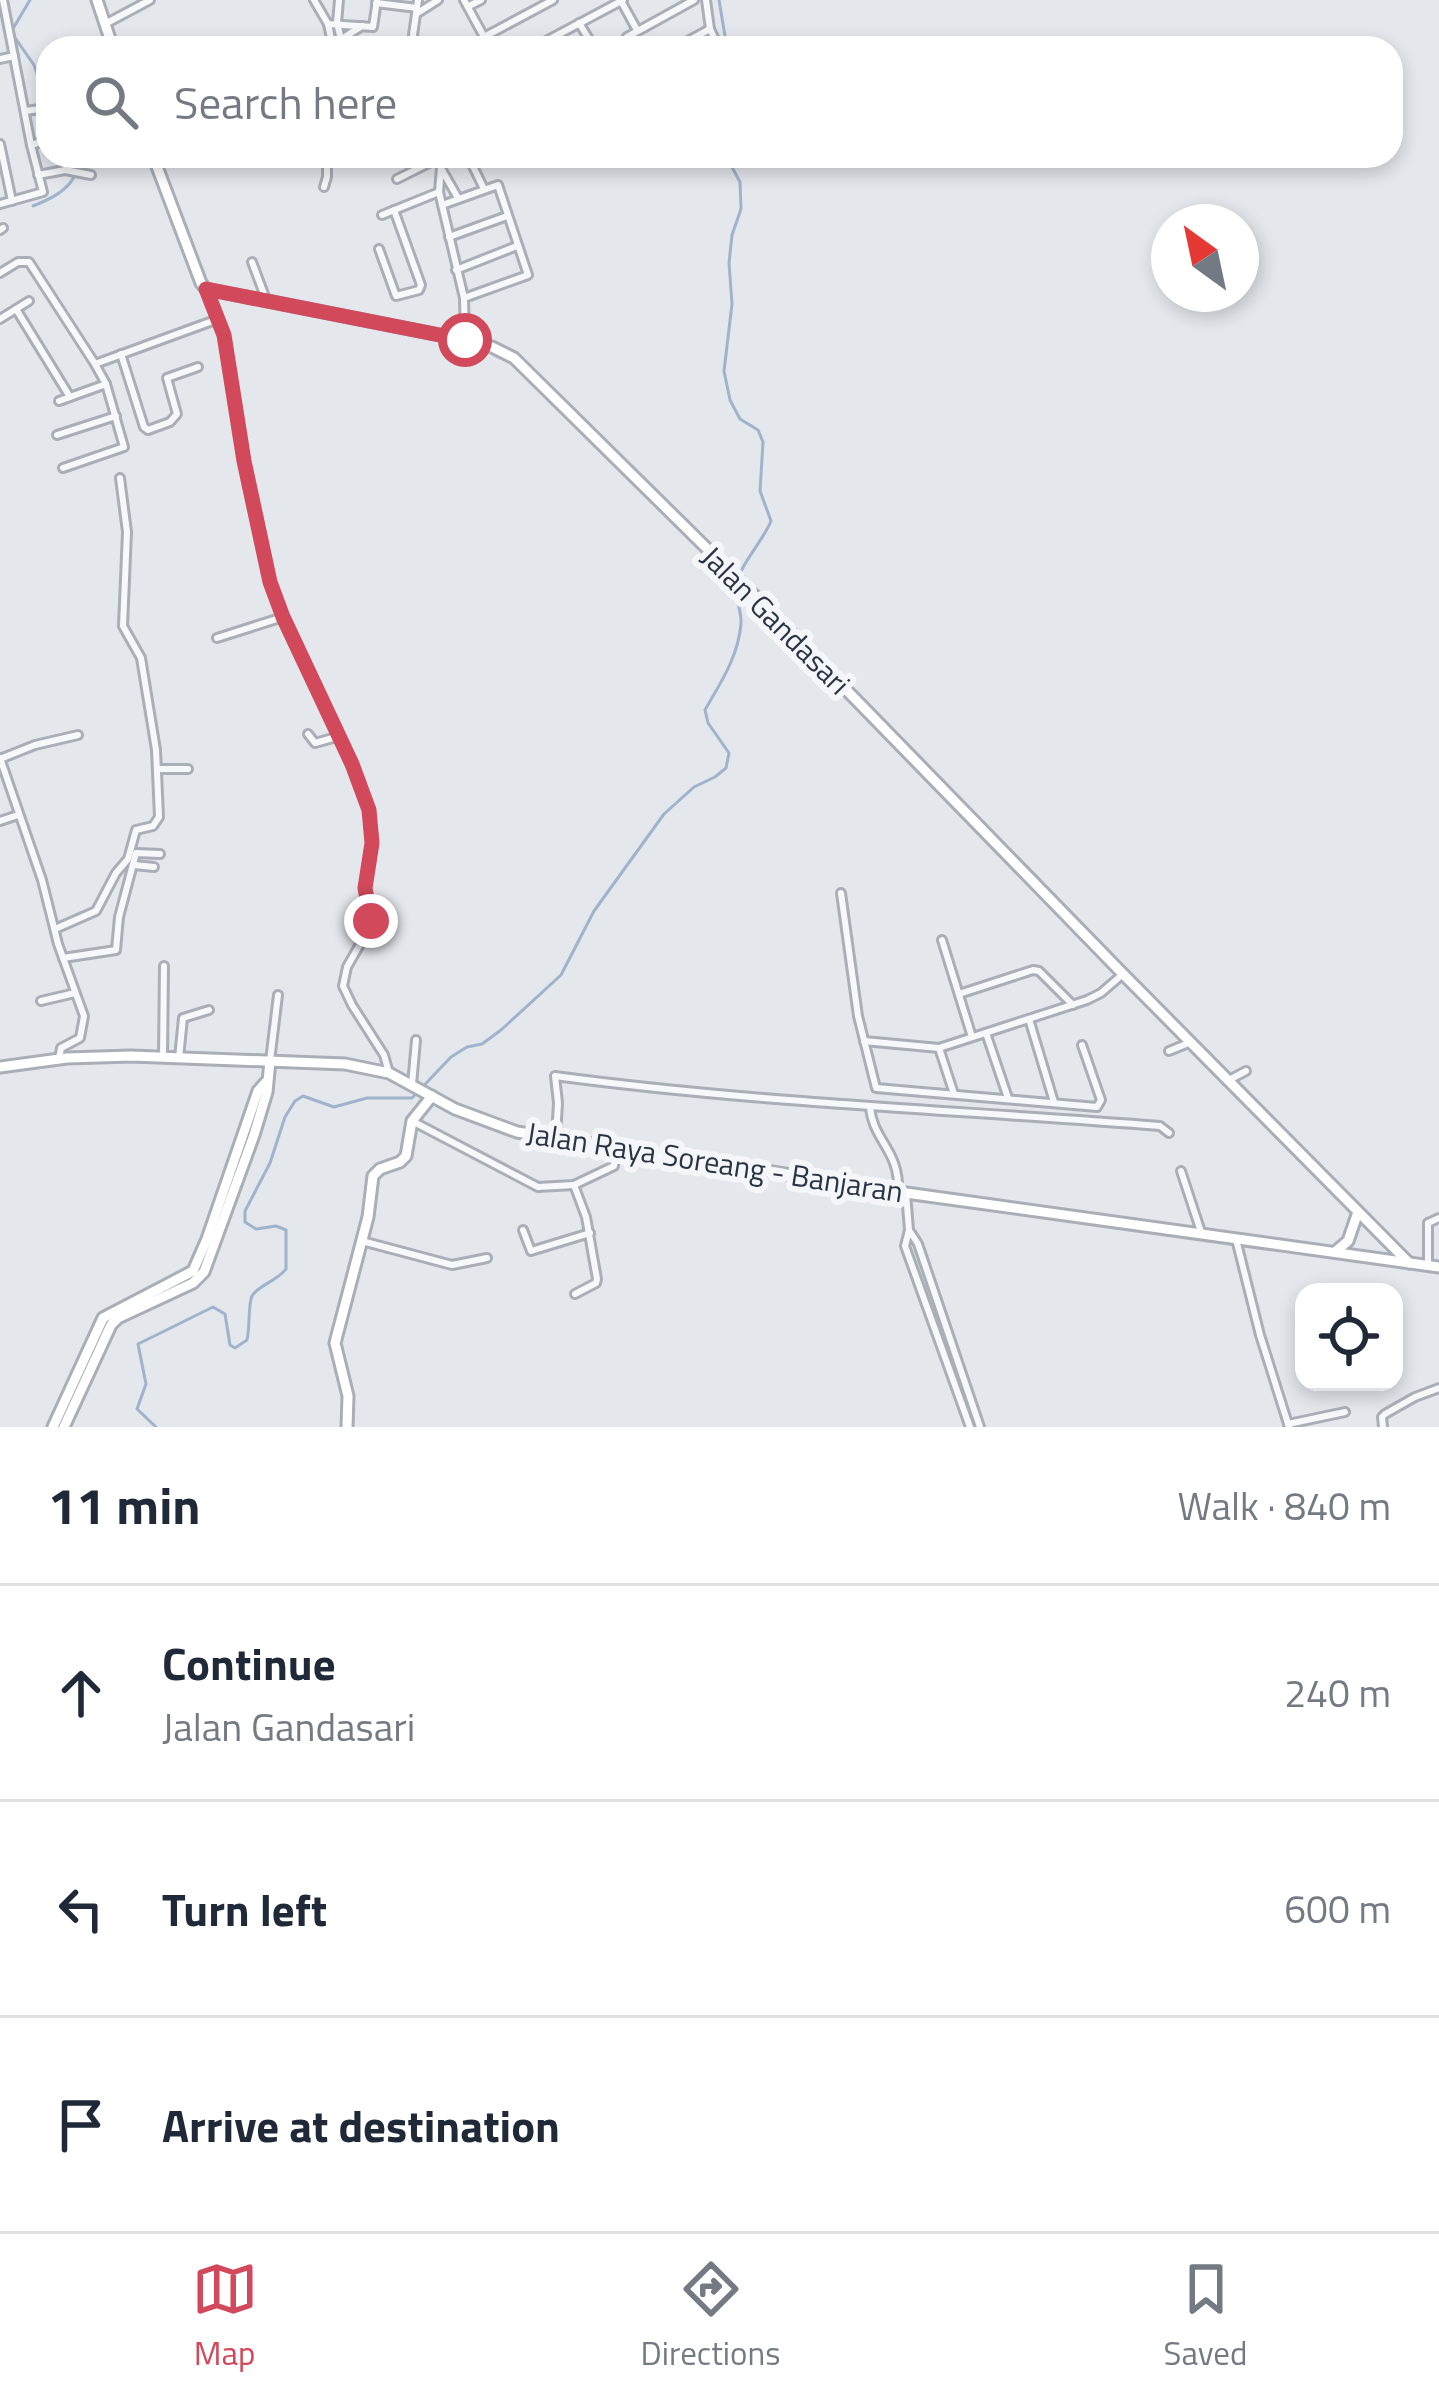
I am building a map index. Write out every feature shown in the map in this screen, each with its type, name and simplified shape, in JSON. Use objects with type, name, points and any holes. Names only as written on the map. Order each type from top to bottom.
[{"type":"street","points":[[3,0],[36,166]]},
{"type":"street","points":[[97,0],[109,36]]},
{"type":"street","points":[[105,24],[150,0]]},
{"type":"street","points":[[314,0],[338,36]]},
{"type":"street","points":[[332,36],[340,0]]},
{"type":"street","points":[[332,24],[375,26],[377,2],[417,8],[438,0]]},
{"type":"street","points":[[481,0],[466,3],[483,36]]},
{"type":"street","points":[[486,36],[553,0]]},
{"type":"street","points":[[601,0],[606,9]]},
{"type":"street","points":[[629,36],[694,0]]},
{"type":"street","points":[[706,0],[713,36]]},
{"type":"street","points":[[555,36],[622,1],[637,31]]},
{"type":"street","points":[[579,23],[587,36]]},
{"type":"street","points":[[351,36],[362,26]]},
{"type":"street","points":[[697,36],[710,29]]},
{"type":"street","points":[[0,59],[14,56]]},
{"type":"street","points":[[25,111],[36,110]]},
{"type":"street","points":[[0,144],[12,201]]},
{"type":"street","points":[[31,145],[36,144]]},
{"type":"street","points":[[0,204],[43,193],[36,168]]},
{"type":"street","points":[[158,168],[219,319],[267,572],[369,810],[372,843],[365,888],[371,926],[347,967],[343,986],[385,1057],[388,1073]]},
{"type":"street","points":[[323,188],[327,168]]},
{"type":"street","points":[[397,179],[422,168]]},
{"type":"street","points":[[438,168],[439,192],[464,298],[465,340]]},
{"type":"street","points":[[442,168],[458,199]]},
{"type":"street","points":[[474,168],[484,189]]},
{"type":"street","points":[[38,175],[91,175]]},
{"type":"street","points":[[442,205],[498,185],[528,276],[464,298]]},
{"type":"street","points":[[382,215],[439,192]]},
{"type":"street","points":[[379,249],[396,296],[421,288],[394,210]]},
{"type":"street","points":[[448,237],[507,216]]},
{"type":"street","points":[[456,270],[517,246]]},
{"type":"street","points":[[0,273],[18,262],[29,262],[106,384],[124,447],[63,468]]},
{"type":"street","points":[[252,262],[267,302]]},
{"type":"street","name":"Jalan Gandasari","points":[[206,289],[465,340],[514,358],[752,593],[1409,1262]]},
{"type":"street","points":[[0,319],[29,302]]},
{"type":"street","points":[[16,309],[70,397]]},
{"type":"street","points":[[95,364],[219,319]]},
{"type":"street","points":[[121,354],[148,430],[170,422],[177,414],[167,378],[198,367]]},
{"type":"street","points":[[59,401],[106,384]]},
{"type":"street","points":[[57,435],[116,416]]},
{"type":"street","points":[[55,929],[96,911],[128,859],[136,830],[156,824],[158,769],[142,658],[123,626],[127,532],[120,478]]},
{"type":"street","points":[[217,638],[283,617]]},
{"type":"street","points":[[308,734],[315,743],[340,736]]},
{"type":"street","points":[[59,1059],[62,1047],[80,1036],[84,1016],[0,759],[78,735]]},
{"type":"street","points":[[158,769],[188,769]]},
{"type":"street","points":[[0,821],[18,815]]},
{"type":"street","points":[[63,958],[117,949],[117,924],[138,852],[160,854]]},
{"type":"street","points":[[133,865],[154,867]]},
{"type":"street","points":[[841,893],[875,1088],[1096,1107],[1100,1105],[1082,1045]]},
{"type":"street","points":[[942,940],[972,1037]]},
{"type":"street","points":[[163,1057],[164,966]]},
{"type":"street","points":[[959,994],[1034,970],[1073,1005]]},
{"type":"street","points":[[864,1041],[939,1048],[1073,1005],[1101,993],[1123,974]]},
{"type":"street","points":[[41,1001],[75,993]]},
{"type":"street","points":[[64,1427],[111,1325],[199,1279],[267,1092],[278,995]]},
{"type":"street","points":[[179,1058],[183,1018],[209,1010]]},
{"type":"street","points":[[1029,1019],[1054,1102]]},
{"type":"street","points":[[986,1033],[1008,1099]]},
{"type":"street","points":[[413,1085],[416,1040]]},
{"type":"street","points":[[1169,1051],[1191,1042]]},
{"type":"street","points":[[939,1048],[954,1094]]},
{"type":"street","name":"Jalan Raya Soreang - Banjaran","points":[[0,1067],[59,1059],[163,1057],[345,1064],[388,1073],[488,1123],[556,1139],[1434,1266]]},
{"type":"street","points":[[1228,1080],[1246,1071]]},
{"type":"street","points":[[556,1139],[555,1076],[658,1090],[1160,1126],[1169,1133]]},
{"type":"street","points":[[347,1427],[348,1396],[335,1343],[362,1241],[373,1176],[406,1156],[412,1121],[429,1094]]},
{"type":"street","points":[[870,1106],[874,1129],[889,1148],[897,1171],[909,1229],[905,1246],[980,1427]]},
{"type":"street","points":[[412,1121],[538,1187],[574,1185],[614,1166],[615,1149]]},
{"type":"street","points":[[1181,1171],[1202,1235]]},
{"type":"street","points":[[574,1185],[590,1233],[597,1282],[575,1294]]},
{"type":"street","points":[[1335,1252],[1348,1240],[1358,1212]]},
{"type":"street","points":[[1434,1266],[1428,1223],[1439,1218]]},
{"type":"street","points":[[523,1230],[531,1251],[590,1233]]},
{"type":"street","points":[[1236,1239],[1288,1426],[1345,1412]]},
{"type":"street","points":[[53,1427],[101,1322],[193,1271],[212,1241]]},
{"type":"street","points":[[362,1241],[452,1265],[487,1258]]},
{"type":"street","points":[[1383,1427],[1385,1414],[1439,1388]]},
{"type":"street","points":[[969,1409],[970,1427]]},
{"type":"waterway","points":[[30,0],[11,32],[36,71]]},
{"type":"waterway","points":[[719,0],[725,36]]},
{"type":"waterway","points":[[33,206],[71,182],[71,168]]},
{"type":"waterway","points":[[156,1427],[137,1409],[146,1384],[138,1344],[213,1307],[225,1314],[230,1345],[235,1348],[247,1340],[252,1296],[286,1269],[286,1230],[276,1226],[256,1229],[245,1222],[245,1211],[295,1101],[303,1096],[334,1107],[367,1098],[412,1098],[451,1057],[501,1030],[561,975],[594,911],[664,814],[694,787],[726,768],[729,753],[708,723],[705,710],[728,669],[739,636],[738,579],[771,521],[760,491],[763,442],[758,430],[740,419],[724,371],[732,304],[729,263],[741,209],[740,182],[732,168]]},
{"type":"route","points":[[371,921],[365,888],[371,817],[270,582],[224,335],[206,289],[465,340]]}]
